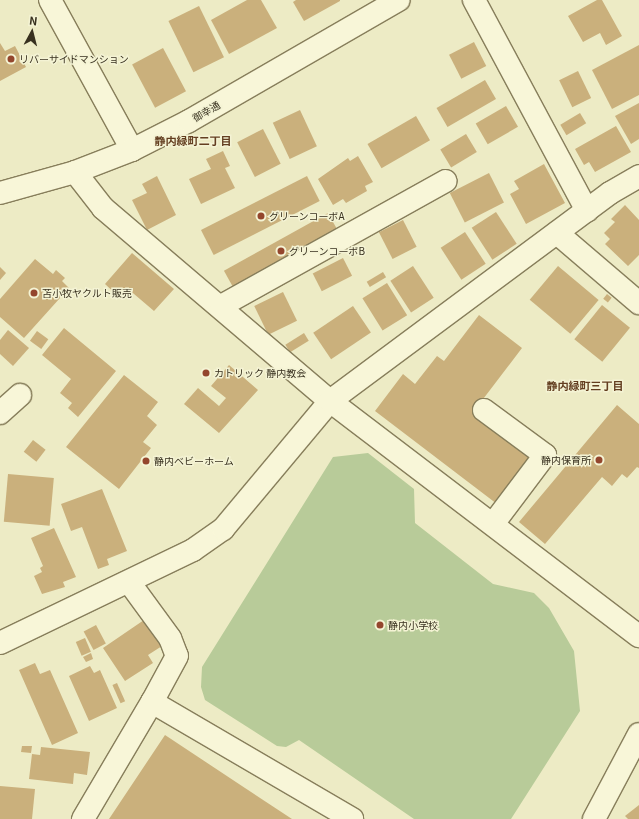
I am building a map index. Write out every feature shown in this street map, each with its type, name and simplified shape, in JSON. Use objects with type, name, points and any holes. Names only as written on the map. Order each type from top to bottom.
[{"type":"street","points":[[50,0],[132,150]]},
{"type":"street","name":"御幸通","points":[[0,193],[75,172],[132,150],[189,121],[399,0]]},
{"type":"street","points":[[474,0],[586,211]]},
{"type":"street","points":[[75,172],[103,208],[221,306],[330,401],[639,636]]},
{"type":"street","points":[[0,643],[129,582],[192,550],[223,529],[330,401],[586,211],[639,176]]},
{"type":"street","points":[[221,306],[446,181]]},
{"type":"street","points":[[557,233],[639,303]]},
{"type":"street","points":[[0,413],[20,395]]},
{"type":"street","points":[[484,410],[545,455],[493,524]]},
{"type":"street","points":[[83,819],[152,702],[177,656],[170,638],[129,582]]},
{"type":"street","points":[[152,702],[352,819]]},
{"type":"street","points":[[598,817],[639,734]]},
{"type":"green space","name":"静内小学校","points":[[368,453],[414,489],[415,523],[493,584],[534,593],[549,608],[574,651],[580,711],[511,819],[414,819],[299,740],[286,747],[277,746],[205,700],[201,687],[202,667],[333,457]]},
{"type":"building","points":[[247,0],[261,0],[277,28],[229,54],[211,20]]},
{"type":"building","points":[[296,0],[340,1],[304,21],[293,2]]},
{"type":"building","points":[[597,0],[602,0],[622,36],[606,45],[600,33],[583,42],[568,16]]},
{"type":"building","points":[[199,6],[224,57],[193,72],[168,21]]},
{"type":"building","points":[[474,42],[486,66],[461,79],[449,55]]},
{"type":"building","name":"リバーサイドマンション","points":[[0,43],[5,51],[15,46],[26,67],[0,81]]},
{"type":"building","points":[[639,45],[639,95],[612,109],[592,70]]},
{"type":"building","points":[[163,48],[186,91],[155,108],[132,64]]},
{"type":"building","points":[[578,71],[591,98],[572,107],[559,80]]},
{"type":"building","points":[[485,80],[496,99],[448,127],[437,108]]},
{"type":"building","points":[[639,103],[639,139],[631,144],[615,116]]},
{"type":"building","points":[[506,106],[518,127],[488,144],[476,124]]},
{"type":"building","points":[[300,110],[317,146],[290,159],[273,123]]},
{"type":"building","points":[[580,113],[586,123],[566,135],[560,125]]},
{"type":"building","points":[[416,116],[430,140],[382,168],[368,144]]},
{"type":"building","points":[[616,126],[631,152],[595,172],[589,162],[584,165],[575,149]]},
{"type":"building","points":[[263,129],[281,164],[255,177],[237,142]]},
{"type":"building","points":[[466,134],[477,152],[451,167],[440,149]]},
{"type":"building","points":[[223,151],[230,166],[225,168],[235,188],[201,204],[189,179],[211,169],[206,159]]},
{"type":"building","points":[[358,156],[373,182],[365,186],[367,191],[346,203],[343,199],[333,205],[318,179],[348,158],[350,161]]},
{"type":"building","points":[[544,164],[565,203],[526,224],[510,194],[519,189],[514,181]]},
{"type":"building","points":[[489,173],[504,202],[465,222],[450,193]]},
{"type":"building","points":[[157,176],[176,215],[147,230],[132,200],[147,193],[142,184]]},
{"type":"building","name":"グリーンコーポA","points":[[307,176],[320,201],[214,255],[201,230]]},
{"type":"building","points":[[625,205],[639,220],[639,255],[628,266],[605,244],[610,239],[604,233],[615,222],[611,219]]},
{"type":"building","points":[[496,212],[517,244],[492,260],[472,228]]},
{"type":"building","name":"グリーンコーポB","points":[[328,213],[340,235],[236,293],[224,271]]},
{"type":"building","points":[[403,220],[417,247],[393,259],[379,232]]},
{"type":"building","points":[[465,232],[486,264],[461,280],[441,248]]},
{"type":"building","points":[[132,253],[174,289],[154,311],[127,288],[119,297],[105,284]]},
{"type":"building","points":[[343,258],[352,276],[322,291],[313,273]]},
{"type":"building","name":"苫小牧ヤクルト販売","points":[[35,259],[53,274],[56,270],[65,278],[62,281],[69,288],[24,338],[0,317],[0,299]]},
{"type":"building","points":[[413,266],[434,298],[411,313],[390,281]]},
{"type":"building","points":[[558,266],[599,300],[570,334],[530,300]]},
{"type":"building","points":[[0,267],[6,273],[0,280]]},
{"type":"building","points":[[383,272],[386,277],[370,287],[367,282]]},
{"type":"building","points":[[387,283],[407,315],[383,331],[362,298]]},
{"type":"building","points":[[283,292],[297,321],[268,335],[254,306]]},
{"type":"building","points":[[607,294],[612,298],[608,302],[603,299]]},
{"type":"building","points":[[602,305],[630,328],[602,362],[574,339]]},
{"type":"building","points":[[353,306],[371,333],[331,359],[313,333]]},
{"type":"building","points":[[479,315],[522,348],[474,411],[534,456],[497,504],[375,411],[403,374],[415,384],[437,356],[444,361]]},
{"type":"building","points":[[64,328],[116,371],[78,417],[68,408],[72,403],[60,393],[71,379],[42,355]]},
{"type":"building","points":[[8,330],[29,348],[13,366],[0,354],[0,340]]},
{"type":"building","points":[[37,331],[48,339],[41,349],[30,341]]},
{"type":"building","points":[[304,333],[309,341],[290,352],[285,345]]},
{"type":"building","points":[[229,365],[258,390],[219,433],[184,404],[198,388],[219,406],[226,398],[211,386]]},
{"type":"building","points":[[124,375],[158,402],[147,416],[157,425],[143,442],[151,448],[119,489],[66,447]]},
{"type":"building","points":[[617,405],[639,424],[639,468],[637,467],[627,478],[622,474],[612,486],[602,477],[545,544],[519,522]]},
{"type":"building","points":[[33,440],[46,450],[36,462],[24,452]]},
{"type":"building","points":[[8,474],[54,478],[50,526],[4,522]]},
{"type":"building","points":[[102,489],[127,551],[107,559],[109,565],[98,569],[82,527],[71,531],[61,504]]},
{"type":"building","points":[[54,528],[76,577],[63,582],[65,587],[42,594],[34,576],[42,572],[40,568],[43,566],[31,538]]},
{"type":"building","points":[[144,620],[162,646],[148,655],[153,663],[125,681],[103,648]]},
{"type":"building","points":[[96,625],[106,644],[93,650],[84,632]]},
{"type":"building","points":[[85,638],[91,652],[82,656],[76,642]]},
{"type":"building","points":[[91,653],[93,659],[86,662],[83,657]]},
{"type":"building","points":[[35,663],[40,674],[50,670],[78,733],[52,745],[19,670]]},
{"type":"building","points":[[90,666],[94,673],[100,670],[117,708],[89,721],[69,676]]},
{"type":"building","points":[[117,683],[125,701],[121,703],[112,685]]},
{"type":"building","points":[[165,735],[245,788],[292,819],[109,819]]},
{"type":"building","points":[[22,746],[32,746],[31,753],[21,752]]},
{"type":"building","points":[[41,747],[90,752],[87,775],[74,773],[73,784],[29,779],[32,754],[40,755]]},
{"type":"building","points":[[0,786],[35,789],[32,819],[0,819]]},
{"type":"building","points":[[639,805],[639,819],[628,819],[625,816]]},
{"type":"place","name":"リバーサイドマンション","points":[[11,59]]},
{"type":"place","name":"グリーンコーポA","points":[[261,216]]},
{"type":"place","name":"グリーンコーポB","points":[[281,251]]},
{"type":"place","name":"苫小牧ヤクルト販売","points":[[34,293]]},
{"type":"place","name":"カトリック 静内教会","points":[[206,373]]},
{"type":"place","name":"静内保育所","points":[[599,460]]},
{"type":"place","name":"静内ベビーホーム","points":[[146,461]]},
{"type":"place","name":"静内小学校","points":[[380,625]]},
{"type":"district","name":"静内緑町二丁目","points":[[193,140]]},
{"type":"district","name":"静内緑町三丁目","points":[[585,385]]}]
